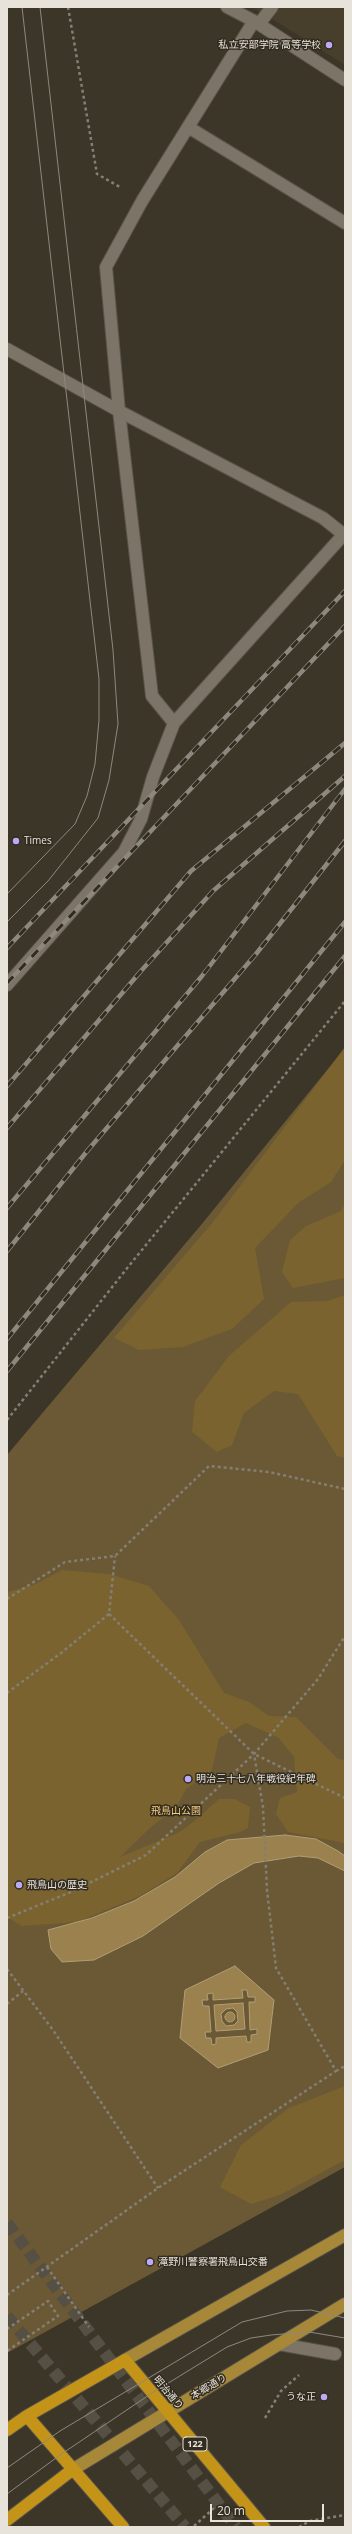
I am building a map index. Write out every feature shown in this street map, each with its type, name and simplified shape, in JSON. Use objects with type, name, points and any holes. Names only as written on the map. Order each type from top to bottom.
[{"type":"highway","name":"明治通り","points":[[125,2360],[264,2527]]},
{"type":"highway","points":[[7,2430],[27,2416],[125,2360]]},
{"type":"highway","points":[[27,2416],[72,2470],[123,2527]]},
{"type":"highway","points":[[7,2520],[72,2470]]},
{"type":"main road","points":[[125,2360],[345,2235]]},
{"type":"main road","name":"本郷通り","points":[[72,2470],[345,2304]]},
{"type":"street","points":[[227,7],[257,22],[345,80]]},
{"type":"street","points":[[174,723],[152,696],[119,411],[106,267],[142,201],[188,128],[257,22],[272,7]]},
{"type":"street","points":[[188,128],[345,223]]},
{"type":"street","points":[[7,349],[119,411],[323,518],[344,534],[174,723],[153,778],[141,819],[124,852],[7,985]]},
{"type":"street","points":[[279,2344],[335,2354]]},
{"type":"path","points":[[68,7],[97,174],[142,201]]},
{"type":"path","points":[[7,1420],[128,1267],[345,1000]]},
{"type":"path","points":[[7,1599],[65,1562],[115,1556],[210,1466],[269,1472],[345,1490]]},
{"type":"path","points":[[7,1693],[61,1653],[108,1614],[115,1556]]},
{"type":"path","points":[[108,1614],[254,1754],[345,1798]]},
{"type":"path","points":[[7,1918],[71,1892],[146,1855],[254,1754],[318,1679],[345,1636]]},
{"type":"path","points":[[254,1754],[263,1807],[267,1890],[276,1968],[336,2071]]},
{"type":"path","points":[[7,1968],[53,2030],[158,2188]]},
{"type":"path","points":[[7,2004],[23,1990]]},
{"type":"path","points":[[7,2295],[158,2188],[345,2066]]},
{"type":"path","points":[[47,2268],[89,2327]]},
{"type":"path","points":[[7,2329],[48,2301],[58,2316],[7,2351]]},
{"type":"path","points":[[265,2418],[281,2391],[309,2366],[335,2354]]},
{"type":"path","points":[[194,2526],[214,2508]]},
{"type":"path","points":[[298,2527],[310,2521],[345,2515]]},
{"type":"shaded area","name":"私立安部学院 高等学校","points":[[252,7],[345,7],[345,65],[282,25]]},
{"type":"shaded area","points":[[345,1047],[345,1160],[331,1182],[298,1203],[255,1248],[264,1299],[232,1329],[183,1347],[139,1350],[114,1338],[213,1222]]},
{"type":"shaded area","points":[[345,1203],[345,1278],[293,1288],[282,1272],[290,1240],[306,1226],[341,1211]]},
{"type":"shaded area","points":[[345,1295],[345,1458],[337,1456],[298,1394],[274,1391],[244,1413],[232,1445],[217,1452],[192,1432],[195,1401],[229,1356],[291,1302],[328,1301]]},
{"type":"shaded area","points":[[62,1570],[109,1574],[149,1586],[179,1620],[224,1693],[249,1702],[269,1716],[296,1717],[338,1759],[345,1760],[345,1843],[288,1832],[276,1814],[280,1798],[297,1792],[294,1757],[279,1738],[246,1723],[219,1738],[212,1770],[186,1789],[176,1808],[151,1827],[120,1857],[178,1833],[192,1823],[219,1799],[234,1799],[250,1807],[248,1828],[240,1832],[200,1842],[177,1873],[140,1896],[77,1922],[22,1926],[7,1917],[7,1592],[34,1585]]},
{"type":"shaded area","points":[[285,1835],[316,1839],[338,1851],[345,1856],[345,1871],[318,1858],[299,1856],[254,1863],[219,1883],[143,1936],[94,1960],[62,1962],[51,1949],[48,1930],[92,1918],[134,1901],[175,1877],[205,1852],[227,1840]]},
{"type":"shaded area","points":[[235,1966],[274,2000],[268,2050],[218,2068],[180,2038],[185,1990]],"holes":[[[242,1990],[247,1990],[248,1997],[255,1997],[255,2002],[249,2002],[250,2030],[257,2029],[257,2034],[251,2035],[251,2042],[247,2042],[246,2036],[216,2038],[216,2044],[212,2045],[211,2038],[206,2038],[205,2032],[211,2032],[209,2006],[203,2006],[202,2000],[208,2000],[207,1994],[213,1993],[213,2000],[243,1998]]]},
{"type":"shaded area","points":[[243,2003],[245,2029],[216,2031],[214,2005]],"holes":[[[233,2008],[237,2012],[238,2021],[234,2025],[226,2026],[222,2021],[221,2014],[226,2009]]]},
{"type":"shaded area","points":[[228,2012],[232,2012],[234,2013],[234,2021],[228,2022],[225,2019],[225,2015]]},
{"type":"shaded area","points":[[345,2086],[345,2160],[280,2195],[251,2204],[220,2187],[241,2145],[289,2108]]},
{"type":"green space","name":"飛鳥山公園","points":[[345,1048],[345,2167],[7,2353],[7,1455],[201,1225]]},
{"type":"tunnel","points":[[7,2223],[236,2527]]},
{"type":"tunnel","points":[[7,2316],[185,2527]]},
{"type":"tram line","points":[[7,894],[75,824],[87,796],[95,764],[99,720],[99,679],[22,7]]},
{"type":"tram line","points":[[7,922],[48,881],[98,818],[109,780],[118,724],[113,650],[40,7]]},
{"type":"tram line","points":[[7,2468],[60,2431],[242,2322],[287,2311],[311,2310],[345,2318]]},
{"type":"tram line","points":[[7,2494],[60,2455],[152,2393],[227,2347],[251,2338],[309,2332],[345,2338]]},
{"type":"railway","points":[[7,948],[345,591]]},
{"type":"railway","points":[[7,983],[345,626]]},
{"type":"railway","points":[[7,1086],[191,871],[345,743]]},
{"type":"railway","points":[[7,1128],[141,971],[213,891],[345,776]]},
{"type":"railway","points":[[7,1208],[202,976],[345,789]]},
{"type":"railway","points":[[7,1251],[88,1150],[256,954],[345,841]]},
{"type":"railway","points":[[7,1339],[345,922]]},
{"type":"railway","points":[[7,1371],[345,956]]},
{"type":"place","name":"私立安部学院 高等学校","points":[[329,45]]},
{"type":"place","name":"Times","points":[[16,841]]},
{"type":"place","name":"明治三十七八年戦役紀年碑","points":[[188,1779]]},
{"type":"place","name":"飛鳥山の歴史","points":[[19,1885]]},
{"type":"place","name":"滝野川警察署飛鳥山交番","points":[[150,2262]]},
{"type":"place","name":"うな正","points":[[324,2397]]}]
